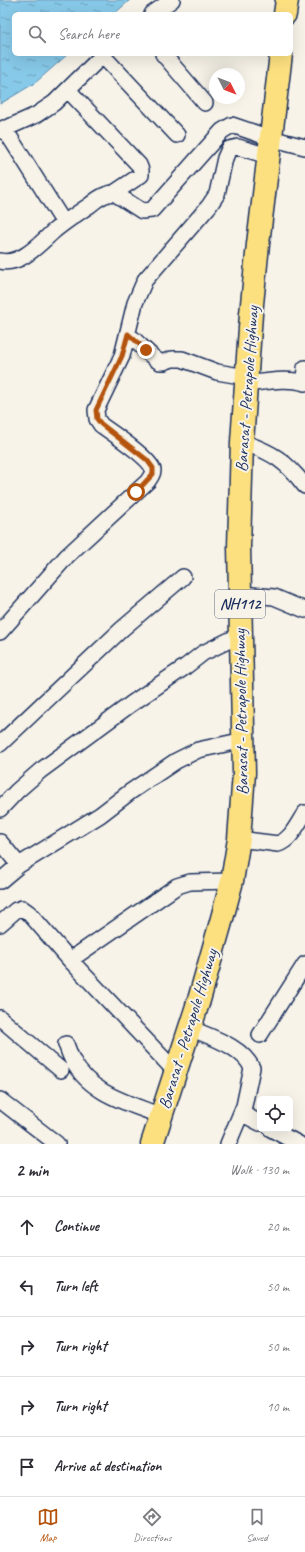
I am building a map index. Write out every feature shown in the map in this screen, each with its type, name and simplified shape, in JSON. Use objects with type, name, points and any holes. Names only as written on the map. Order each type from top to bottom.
[{"type":"highway","points":[[285,12],[287,0]]},
{"type":"highway","name":"Barasat - Petrapole Highway","points":[[152,1144],[190,1028],[232,882],[239,839],[244,772],[238,547],[242,442],[246,380],[269,147],[281,56]]},
{"type":"street","points":[[155,12],[172,0]]},
{"type":"street","points":[[64,223],[2,129],[36,115],[54,103],[102,56]]},
{"type":"street","points":[[104,56],[177,135]]},
{"type":"street","points":[[165,56],[205,103]]},
{"type":"street","points":[[0,261],[6,262],[16,260],[29,253],[64,223],[105,195],[114,193],[141,175],[139,165],[68,90]]},
{"type":"street","points":[[114,193],[142,210],[152,210],[222,131],[232,125],[269,147]]},
{"type":"street","points":[[0,632],[67,556],[148,481],[153,474],[153,468],[147,460],[101,424],[97,419],[96,410],[122,356],[135,303],[145,280],[209,206],[217,194],[225,158],[229,149],[238,147],[305,147]]},
{"type":"street","points":[[128,334],[160,362],[172,359],[182,359],[217,372],[246,380],[299,381],[305,383],[305,368]]},
{"type":"street","points":[[242,442],[265,450],[285,462],[305,486]]},
{"type":"street","points":[[0,744],[122,629],[183,577]]},
{"type":"street","points":[[240,594],[274,597],[305,610]]},
{"type":"street","points":[[0,809],[17,791],[40,771],[131,704],[185,668],[203,653],[240,635]]},
{"type":"street","points":[[0,881],[19,865],[100,815],[130,792],[176,761],[198,750],[244,740]]},
{"type":"street","points":[[239,839],[278,844],[283,843],[288,839],[305,813]]},
{"type":"street","points":[[0,842],[19,865]]},
{"type":"street","points":[[70,960],[177,886],[190,882],[232,882]]},
{"type":"street","points":[[0,924],[16,910],[22,908],[29,912],[70,960],[176,1072]]},
{"type":"street","points":[[260,1035],[305,964]]},
{"type":"street","points":[[0,1018],[62,1070]]},
{"type":"street","points":[[190,1028],[230,1046],[242,1055],[252,1068],[241,1113],[228,1144]]},
{"type":"street","points":[[66,1044],[73,1062],[83,1076],[98,1090],[161,1116]]},
{"type":"street","points":[[0,1100],[57,1144]]},
{"type":"street","points":[[241,1113],[257,1121]]},
{"type":"street","points":[[277,1132],[299,1144]]},
{"type":"water","points":[[0,0],[130,0],[116,12],[12,12],[12,56],[66,56],[35,83],[0,104]]},
{"type":"route","points":[[136,492],[153,474],[153,468],[147,460],[101,424],[97,419],[96,410],[122,356],[128,334],[146,350]]}]
